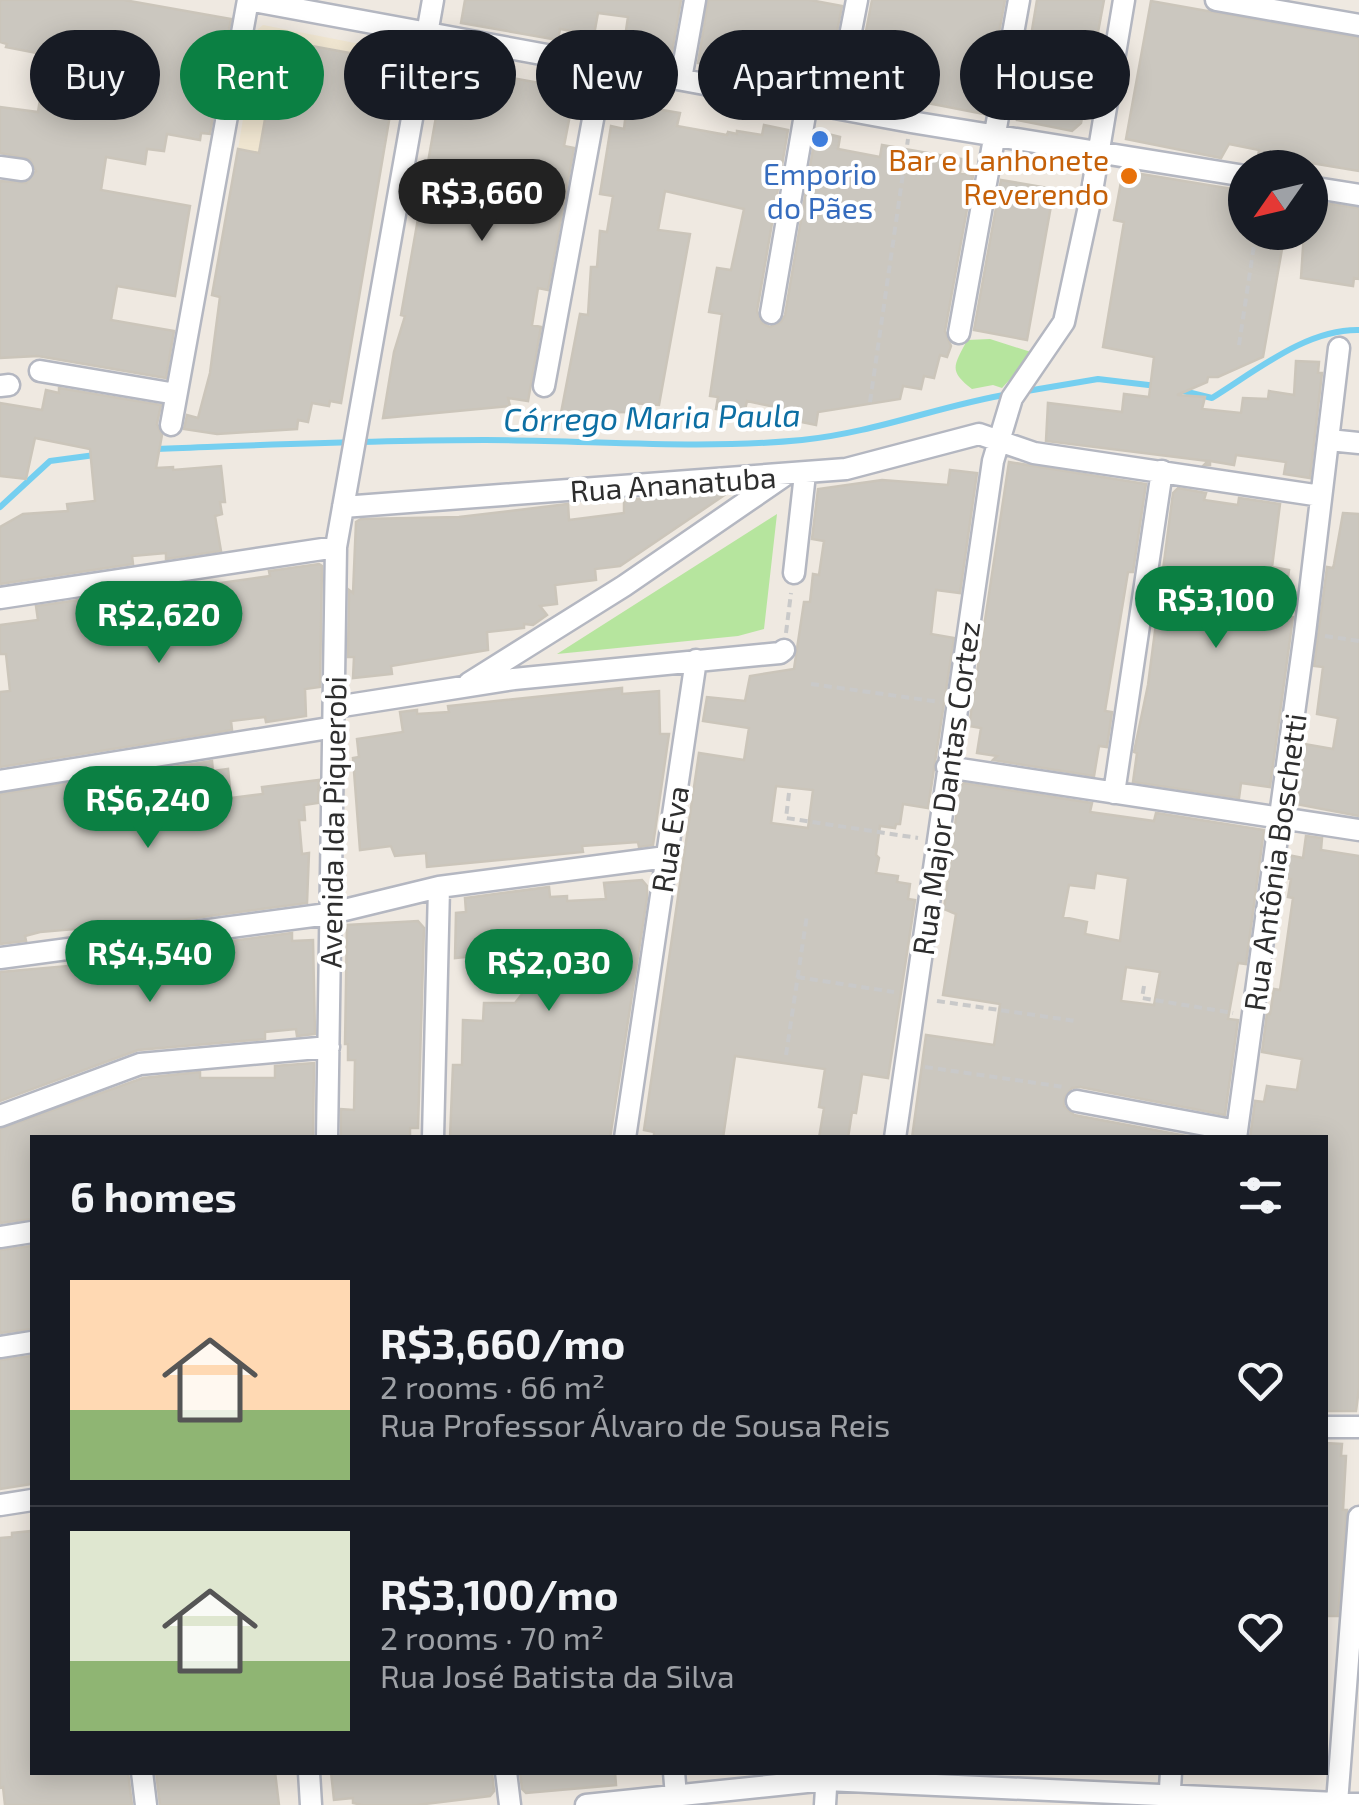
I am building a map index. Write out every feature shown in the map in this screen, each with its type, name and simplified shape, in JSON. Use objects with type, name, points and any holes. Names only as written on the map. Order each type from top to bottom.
[{"type":"street","points":[[171,425],[248,0],[411,30]]},
{"type":"street","name":"Avenida Ida Piquerobi","points":[[428,30],[433,0]]},
{"type":"street","points":[[695,0],[680,80],[698,83]]},
{"type":"street","points":[[851,30],[857,0]]},
{"type":"street","points":[[960,333],[1019,0]]},
{"type":"street","name":"Rua Major Dantas Cortez","points":[[896,1135],[947,767],[998,440],[1012,398],[1055,340],[1069,302],[1124,0]]},
{"type":"street","points":[[1216,0],[1359,26]]},
{"type":"street","name":"Avenida Ida Piquerobi","points":[[327,1135],[336,547],[411,120]]},
{"type":"street","points":[[544,386],[593,120]]},
{"type":"street","points":[[771,313],[804,120]]},
{"type":"street","points":[[900,120],[1228,173]]},
{"type":"street","points":[[0,166],[22,170]]},
{"type":"street","points":[[1328,189],[1359,195]]},
{"type":"street","name":"Rua Antônia Boschetti","points":[[1237,1134],[1339,348]]},
{"type":"street","points":[[40,370],[176,394]]},
{"type":"street","name":"Rua Ananatuba","points":[[343,507],[846,469],[979,434],[998,440]]},
{"type":"street","points":[[998,440],[1034,454],[1321,496]]},
{"type":"street","points":[[1329,440],[1359,443]]},
{"type":"street","points":[[1114,793],[1162,471]]},
{"type":"street","points":[[794,573],[795,474]]},
{"type":"street","points":[[464,686],[795,474]]},
{"type":"street","points":[[0,598],[336,547]]},
{"type":"street","points":[[0,780],[336,717],[464,686],[784,650]]},
{"type":"street","name":"Rua Eva","points":[[625,1135],[696,660]]},
{"type":"street","points":[[947,767],[1359,830]]},
{"type":"street","points":[[0,958],[328,914],[439,887],[666,857]]},
{"type":"street","points":[[433,1135],[439,887]]},
{"type":"street","points":[[0,1116],[140,1064],[329,1047]]},
{"type":"street","points":[[1075,1095],[1237,1134]]},
{"type":"street","points":[[0,1237],[30,1232]]},
{"type":"street","points":[[0,1347],[30,1342]]},
{"type":"street","points":[[1328,1427],[1359,1427]]},
{"type":"street","points":[[0,1505],[30,1500]]},
{"type":"street","points":[[1337,1803],[1359,1516]]},
{"type":"street","points":[[142,1775],[146,1805]]},
{"type":"street","points":[[308,1775],[311,1805]]},
{"type":"street","points":[[506,1775],[510,1805]]},
{"type":"street","points":[[674,1775],[676,1796]]},
{"type":"street","points":[[586,1805],[826,1776],[1170,1790],[1289,1803],[1359,1804]]},
{"type":"street","points":[[825,1805],[826,1776]]},
{"type":"path","points":[[870,402],[911,122]]},
{"type":"path","points":[[1239,345],[1253,250]]},
{"type":"path","points":[[784,650],[794,573]]},
{"type":"path","points":[[1305,633],[1359,641]]},
{"type":"path","points":[[811,684],[958,704]]},
{"type":"path","points":[[789,793],[786,818],[938,841]]},
{"type":"path","points":[[786,1055],[807,915]]},
{"type":"path","points":[[797,977],[1076,1021]]},
{"type":"path","points":[[1144,986],[1142,998],[1253,1016]]},
{"type":"path","points":[[906,1064],[1075,1095]]},
{"type":"shaded area","points":[[263,25],[289,30],[258,30]]},
{"type":"shaded area","points":[[324,37],[344,41],[344,120],[390,120],[381,173],[238,149],[243,120],[324,120]]},
{"type":"green space","points":[[990,339],[1034,353],[1002,388],[993,385],[972,389],[956,372],[957,361],[967,340]]},
{"type":"green space","points":[[777,514],[764,629],[738,636],[557,654]]},
{"type":"building","points":[[0,0],[124,0],[231,19],[229,30],[180,30],[180,120],[213,120],[210,134],[201,133],[200,140],[167,134],[164,151],[147,149],[145,164],[106,157],[101,190],[190,206],[175,296],[117,286],[111,320],[174,331],[166,378],[38,356],[0,358],[0,181],[26,183],[36,171],[30,159],[0,153],[0,107],[30,111],[30,120],[160,120],[160,30],[30,30],[30,52],[0,42]]},
{"type":"building","points":[[465,0],[681,0],[676,30],[626,30],[628,17],[598,13],[595,30],[536,30],[536,36],[461,23]]},
{"type":"building","points":[[708,0],[810,0],[842,6],[837,30],[703,30]]},
{"type":"building","points":[[872,0],[1005,0],[999,30],[960,30],[960,109],[940,105],[940,30],[866,30]]},
{"type":"building","points":[[1037,0],[1104,0],[1098,30],[1032,30]]},
{"type":"building","points":[[1151,1],[1359,38],[1359,171],[1328,166],[1328,150],[1259,150],[1229,144],[1221,158],[1126,139]]},
{"type":"building","points":[[324,48],[344,52],[344,120],[389,120],[341,403],[312,403],[308,422],[298,420],[297,429],[217,434],[184,429],[187,415],[198,418],[210,373],[220,297],[212,295],[238,149],[259,153],[265,120],[324,120]]},
{"type":"building","points":[[516,79],[536,82],[536,120],[569,120],[564,146],[574,148],[548,290],[538,288],[532,325],[541,327],[528,401],[508,398],[510,406],[383,418],[394,352],[405,316],[401,315],[435,120],[516,120]]},
{"type":"building","points":[[678,113],[680,113],[677,126],[727,135],[737,131],[762,135],[764,125],[788,130],[757,311],[762,323],[770,327],[785,315],[816,131],[840,137],[838,149],[880,157],[882,145],[962,159],[960,173],[973,176],[945,331],[951,346],[947,357],[940,355],[934,378],[924,376],[921,389],[903,386],[900,399],[818,412],[816,425],[782,418],[784,409],[747,401],[744,414],[716,409],[718,397],[710,396],[722,314],[709,312],[717,268],[731,270],[744,209],[665,191],[658,230],[690,234],[659,405],[631,403],[631,412],[561,413],[580,314],[588,315],[591,267],[597,267],[600,231],[607,232],[613,196],[600,194],[611,126],[624,129],[625,120],[678,120]]},
{"type":"building","points":[[1017,120],[1082,120],[1072,131]]},
{"type":"building","points":[[1123,171],[1228,188],[1228,250],[1282,250],[1263,357],[1218,377],[1208,377],[1207,382],[1177,395],[1205,397],[1202,409],[1241,413],[1243,398],[1268,399],[1269,391],[1294,395],[1296,361],[1319,362],[1318,373],[1322,373],[1310,478],[1284,474],[1286,462],[1236,455],[1234,465],[1210,461],[1210,465],[1204,465],[1208,461],[1046,441],[1048,403],[1122,412],[1124,394],[1149,397],[1154,357],[1103,347],[1124,222],[1114,220]]},
{"type":"building","points":[[1001,180],[1054,189],[1027,340],[974,330]]},
{"type":"building","points":[[1328,204],[1359,208],[1359,279],[1354,278],[1353,286],[1301,278],[1303,250],[1328,250]]},
{"type":"building","points":[[59,388],[161,405],[157,424],[162,435],[156,468],[221,466],[225,502],[220,502],[222,514],[215,516],[221,551],[166,559],[166,553],[132,556],[133,564],[0,584],[0,527],[23,514],[68,511],[67,504],[95,501],[90,449],[35,438],[26,479],[0,476],[0,403],[42,410],[46,390],[59,393]]},
{"type":"building","points":[[1009,462],[1146,484],[1105,711],[1112,712],[1107,747],[1099,746],[1094,776],[993,760],[997,756],[977,753],[981,728],[969,726]]},
{"type":"building","points":[[950,470],[977,473],[960,593],[936,590],[931,634],[954,638],[928,808],[903,804],[900,824],[895,828],[880,826],[876,873],[898,876],[897,882],[910,884],[908,899],[915,900],[888,1078],[862,1074],[848,1135],[820,1135],[825,1069],[735,1056],[723,1135],[654,1135],[644,1130],[699,753],[744,760],[749,728],[703,721],[707,697],[745,701],[750,676],[794,669],[804,602],[810,602],[813,574],[819,575],[824,541],[812,539],[818,489],[882,480],[948,485]],"holes":[[[776,786],[813,790],[808,828],[771,823]]]},
{"type":"building","points":[[1178,488],[1206,493],[1204,500],[1238,505],[1239,498],[1280,504],[1272,567],[1289,570],[1283,615],[1293,617],[1270,787],[1241,783],[1239,798],[1133,782],[1137,753],[1134,752],[1148,685],[1173,493]]},
{"type":"building","points":[[729,492],[620,566],[595,569],[596,580],[555,585],[557,604],[540,606],[547,615],[533,625],[524,624],[524,628],[487,632],[488,650],[391,666],[392,674],[353,678],[354,657],[348,657],[349,590],[353,593],[356,522],[361,519],[459,517],[568,504],[569,520],[624,513],[624,500]]},
{"type":"building","points":[[1343,513],[1359,514],[1359,816],[1296,804],[1304,744],[1333,749],[1338,718],[1317,714],[1323,667],[1314,666],[1327,567],[1333,568]]},
{"type":"building","points":[[319,564],[320,687],[305,689],[306,716],[266,722],[265,717],[231,721],[232,730],[0,767],[0,692],[10,691],[6,654],[0,654],[0,625],[38,620],[36,606],[177,586],[179,603],[215,598],[213,584]]},
{"type":"building","points":[[622,688],[622,694],[659,691],[660,734],[669,734],[653,845],[639,847],[638,842],[582,846],[583,852],[427,867],[426,853],[395,856],[391,846],[360,850],[353,758],[359,757],[357,739],[403,732],[400,712],[449,712],[448,706]]},
{"type":"building","points":[[212,761],[213,771],[228,769],[231,798],[263,794],[262,787],[319,780],[318,803],[304,805],[305,820],[299,820],[302,854],[309,853],[307,903],[76,934],[75,929],[40,932],[25,936],[26,941],[0,944],[0,794]]},
{"type":"building","points":[[964,783],[1092,803],[1090,812],[1154,821],[1156,813],[1264,830],[1246,964],[1238,963],[1228,1019],[1238,1020],[1225,1115],[1080,1087],[1072,1088],[1064,1098],[1064,1106],[1074,1115],[1181,1135],[912,1135],[926,1035],[994,1045],[1000,1004],[943,995],[956,914],[944,909],[960,787]],"holes":[[[1096,873],[1128,878],[1120,941],[1085,934],[1087,922],[1063,917],[1069,885],[1094,888]],[[1126,967],[1160,972],[1154,1005],[1121,1001]]]},
{"type":"building","points":[[1306,836],[1322,838],[1321,850],[1359,856],[1356,1411],[1328,1411],[1328,1135],[1250,1135],[1255,1101],[1264,1102],[1267,1086],[1297,1090],[1302,1059],[1262,1052],[1267,1013],[1270,1014],[1274,989],[1280,990],[1293,898],[1288,897],[1291,879],[1285,878],[1288,855],[1303,858]]},
{"type":"building","points":[[642,880],[647,886],[610,1135],[450,1135],[453,1065],[462,1065],[463,1020],[483,1021],[484,1003],[515,1003],[530,984],[505,966],[513,952],[455,958],[456,913],[466,912],[465,898],[549,887],[550,897],[567,896],[567,901],[606,899],[604,883]]},
{"type":"building","points":[[418,921],[424,928],[418,1128],[410,1128],[410,1135],[341,1135],[341,1109],[354,1110],[355,1060],[348,1060],[345,1044],[347,925]]},
{"type":"building","points":[[292,933],[292,941],[313,940],[315,1034],[297,1036],[296,1029],[265,1032],[265,1039],[138,1050],[0,1101],[0,972],[80,965],[79,961]]},
{"type":"building","points":[[314,1063],[313,1135],[30,1135],[30,1219],[0,1223],[0,1129],[143,1078],[200,1072],[200,1078],[275,1078],[275,1066]]},
{"type":"building","points":[[30,1246],[30,1329],[0,1333],[0,1250]]},
{"type":"building","points":[[30,1356],[30,1484],[0,1489],[0,1360]]},
{"type":"building","points":[[1328,1443],[1342,1444],[1341,1456],[1346,1456],[1343,1510],[1347,1510],[1338,1616],[1328,1616]]},
{"type":"building","points":[[30,1531],[30,1775],[128,1775],[132,1805],[5,1805],[3,1787],[0,1788],[0,1538],[12,1537],[12,1533]]},
{"type":"building","points":[[156,1775],[275,1775],[279,1805],[160,1805]]},
{"type":"building","points":[[331,1775],[492,1775],[494,1791],[490,1796],[417,1805],[362,1805],[353,1803],[353,1798],[334,1800]]},
{"type":"building","points":[[520,1775],[615,1775],[616,1785],[526,1793]]},
{"type":"waterway","name":"Córrego Maria Paula","points":[[1179,390],[1212,398],[1301,344],[1320,336],[1359,330]]},
{"type":"waterway","name":"Córrego Maria Paula","points":[[1021,392],[1098,379],[1157,386]]},
{"type":"waterway","name":"Córrego Maria Paula","points":[[152,449],[443,440],[763,443],[854,432],[1009,394]]},
{"type":"waterway","name":"Córrego Maria Paula","points":[[0,507],[50,461],[95,455]]},
{"type":"place","name":"Emporio do Pães","points":[[820,139]]},
{"type":"place","name":"Bar e Lanhonete Reverendo","points":[[1129,176]]}]
